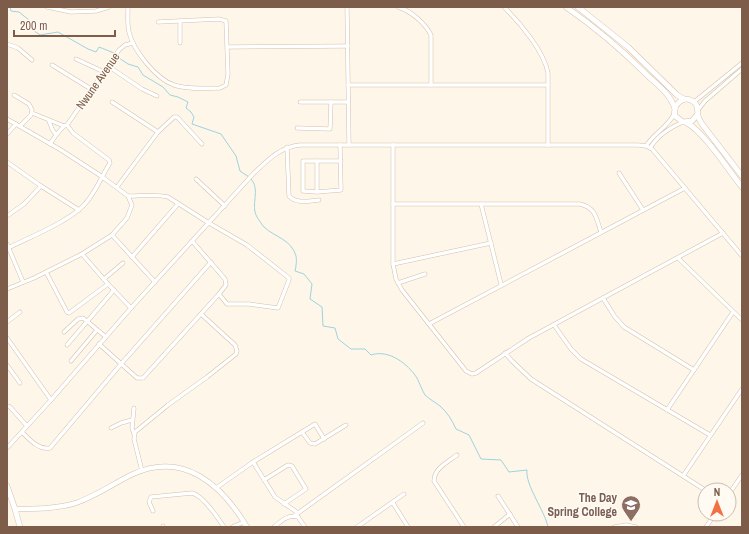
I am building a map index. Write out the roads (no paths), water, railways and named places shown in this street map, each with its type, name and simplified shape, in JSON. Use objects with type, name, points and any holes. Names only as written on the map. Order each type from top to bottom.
[{"type":"main road","points":[[566,7],[598,31],[634,62],[665,93],[672,102],[677,119],[694,127],[701,134],[742,187]]},
{"type":"main road","points":[[578,7],[628,47],[677,95],[694,102],[702,124],[742,176]]},
{"type":"main road","points":[[674,111],[678,103],[684,99]]},
{"type":"main road","points":[[685,122],[695,119],[698,112]]},
{"type":"main road","points":[[7,486],[9,498],[15,509],[20,527]]},
{"type":"street","points":[[47,7],[71,12],[96,11],[109,7]]},
{"type":"street","points":[[83,7],[84,12]]},
{"type":"street","points":[[128,7],[128,32],[133,43],[150,68],[160,76],[174,85],[191,88],[220,88],[226,85],[228,74],[226,21],[219,19],[158,22]]},
{"type":"street","points":[[347,7],[349,145]]},
{"type":"street","points":[[398,7],[416,18],[431,35],[432,85]]},
{"type":"street","points":[[504,7],[529,36],[544,60],[548,73],[548,145]]},
{"type":"street","points":[[180,21],[180,43]]},
{"type":"street","name":"Nwune Avenue","points":[[50,144],[119,50],[125,45],[133,43]]},
{"type":"street","points":[[7,44],[18,48],[32,60]]},
{"type":"street","points":[[228,47],[348,46]]},
{"type":"street","points":[[76,59],[104,72]]},
{"type":"street","points":[[694,102],[742,63]]},
{"type":"street","points":[[52,65],[91,89]]},
{"type":"street","points":[[108,66],[142,89],[157,96]]},
{"type":"street","points":[[698,112],[705,101],[742,69]]},
{"type":"street","points":[[348,85],[548,85]]},
{"type":"street","points":[[7,134],[32,113],[32,107],[29,104],[14,95]]},
{"type":"street","points":[[112,102],[158,132]]},
{"type":"street","points":[[300,102],[348,102]]},
{"type":"street","points":[[297,128],[330,129],[331,102]]},
{"type":"street","points":[[646,146],[652,137],[670,120],[674,111]]},
{"type":"street","points":[[23,282],[8,246],[69,217],[79,210],[88,200],[110,163],[109,160],[73,133],[65,125],[49,121],[32,113]]},
{"type":"street","points":[[117,187],[158,132],[174,116],[177,117],[202,144]]},
{"type":"street","points":[[7,119],[102,176],[128,196],[132,205],[124,222],[112,235],[82,254],[7,289]]},
{"type":"street","points":[[49,121],[56,135]]},
{"type":"street","points":[[650,148],[657,138],[664,132],[685,122]]},
{"type":"street","points":[[7,448],[131,308],[254,173],[275,154],[287,147],[300,145],[646,146],[650,148],[685,188],[742,256]]},
{"type":"street","points":[[340,145],[341,160],[341,190],[318,192],[303,191],[302,163],[304,161],[341,160]]},
{"type":"street","points":[[393,145],[393,264],[395,275],[398,283],[469,373],[476,373],[505,352],[529,338],[678,258],[723,232]]},
{"type":"street","points":[[287,147],[289,196],[294,200],[319,200]]},
{"type":"street","points":[[317,161],[318,192]]},
{"type":"street","points":[[7,162],[79,210]]},
{"type":"street","points":[[619,173],[643,210]]},
{"type":"street","points":[[196,178],[225,206]]},
{"type":"street","points":[[7,216],[24,204],[41,186]]},
{"type":"street","points":[[429,324],[501,284],[685,188]]},
{"type":"street","points":[[128,196],[160,195],[168,197],[257,252],[289,278],[278,308],[249,304],[227,304],[219,294]]},
{"type":"street","points":[[132,257],[178,204]]},
{"type":"street","points":[[393,204],[580,204],[587,206],[592,210],[595,214],[601,232]]},
{"type":"street","points":[[481,204],[501,284]]},
{"type":"street","points":[[112,235],[155,282]]},
{"type":"street","points":[[99,344],[137,378],[143,378],[201,314],[219,294],[226,285],[226,282],[211,262],[192,241]]},
{"type":"street","points":[[393,264],[491,243]]},
{"type":"street","points":[[82,254],[131,308]]},
{"type":"street","points":[[678,258],[742,320]]},
{"type":"street","points":[[22,432],[40,447],[50,448],[121,364],[211,262]]},
{"type":"street","points":[[104,279],[123,263]]},
{"type":"street","points":[[46,272],[67,312],[69,313],[108,284]]},
{"type":"street","points":[[398,283],[425,274]]},
{"type":"street","points":[[67,345],[114,290]]},
{"type":"street","points":[[604,298],[615,318],[624,327],[694,370]]},
{"type":"street","points":[[7,322],[20,312]]},
{"type":"street","points":[[667,410],[733,312]]},
{"type":"street","points":[[134,434],[168,405],[236,354],[237,351],[235,345],[201,314]]},
{"type":"street","points":[[64,332],[80,318],[83,318],[106,337]]},
{"type":"street","points":[[554,325],[571,349],[581,359],[710,435]]},
{"type":"street","points":[[71,361],[97,330]]},
{"type":"street","points":[[7,338],[51,400]]},
{"type":"street","points":[[505,352],[512,361],[531,379],[697,485]]},
{"type":"street","points":[[7,365],[20,383]]},
{"type":"street","points":[[683,476],[742,389]]},
{"type":"street","points":[[7,406],[10,407],[27,426]]},
{"type":"street","points":[[134,408],[132,428],[142,471]]},
{"type":"street","points":[[111,428],[121,422],[132,420]]},
{"type":"street","points":[[274,527],[288,516],[296,514],[424,423]]},
{"type":"street","points":[[216,488],[253,462],[315,424],[324,439]]},
{"type":"street","points":[[302,432],[312,445],[346,425]]},
{"type":"street","points":[[457,455],[440,468],[434,476],[434,481],[464,527]]},
{"type":"street","points":[[253,462],[275,497],[296,514],[305,527]]},
{"type":"street","points":[[264,480],[288,465],[292,466],[306,489],[284,504]]},
{"type":"street","points":[[15,509],[40,509],[70,505],[86,499],[134,474],[168,466],[185,469],[201,476],[216,488],[232,505],[247,527]]},
{"type":"street","points":[[153,511],[149,502],[151,497],[192,493],[202,500],[224,527]]},
{"type":"street","points":[[357,527],[404,494]]},
{"type":"street","points":[[498,496],[518,527]]},
{"type":"street","points":[[393,503],[408,527]]},
{"type":"street","points":[[494,527],[510,514]]},
{"type":"street","points":[[232,527],[244,522]]},
{"type":"street","points":[[614,527],[626,525],[636,527]]},
{"type":"waterway","points":[[10,7],[11,11],[19,12],[29,20],[30,28],[40,35],[58,32],[88,49],[96,52],[99,47],[114,53]]},
{"type":"waterway","points":[[116,56],[128,64],[138,67],[143,75],[163,87],[170,95],[188,102],[186,108],[194,117],[192,124],[221,134],[236,156],[240,171],[249,177]]},
{"type":"waterway","points":[[251,179],[255,188],[255,212],[257,217],[264,227],[287,242],[294,250],[296,256],[295,271],[304,274],[312,284],[310,299],[322,307],[323,326],[335,328],[338,339],[351,349],[365,349],[371,355],[385,354],[397,359],[409,368],[417,378],[425,395],[445,411],[456,429],[469,435],[481,459],[501,460],[509,472],[527,470],[529,483],[548,527]]},
{"type":"place","name":"The Day Spring College","points":[[631,522]]}]
